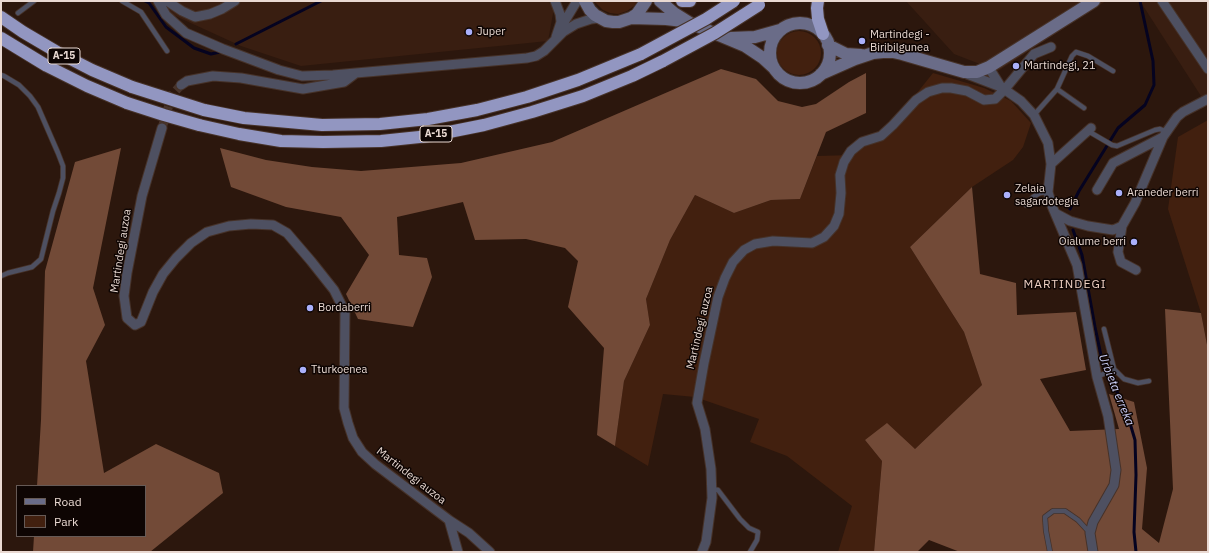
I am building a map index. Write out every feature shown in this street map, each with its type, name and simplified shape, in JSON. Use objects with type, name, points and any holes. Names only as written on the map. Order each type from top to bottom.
[{"type":"highway","points":[[682,1],[690,1]]},
{"type":"highway","name":"A-15","points":[[1,17],[57,52],[92,70],[132,87],[204,110],[244,118],[322,125],[380,124],[428,119],[476,110],[527,97],[578,80],[641,54],[706,19],[734,1]]},
{"type":"highway","points":[[818,1],[818,19],[826,39]]},
{"type":"highway","name":"A-15","points":[[1,38],[47,66],[87,86],[127,103],[199,125],[239,134],[282,140],[323,142],[381,141],[429,136],[484,125],[583,96],[664,61],[715,33],[761,3]]},
{"type":"main road","points":[[585,1],[590,10],[606,21],[619,22],[631,18],[666,19],[690,23]]},
{"type":"main road","points":[[631,18],[642,8],[646,1]]},
{"type":"main road","points":[[660,1],[674,13],[690,23],[728,38],[754,51],[780,75],[788,80],[796,82],[805,82],[843,63],[866,55],[883,52],[893,52],[964,72],[976,72],[990,69],[1094,1]]},
{"type":"main road","points":[[728,38],[755,37],[798,23],[811,26],[846,54],[866,55]]},
{"type":"main road","points":[[774,69],[770,52],[771,44],[780,30]]},
{"type":"main road","points":[[821,74],[826,68],[830,53],[826,39]]},
{"type":"street","points":[[158,1],[166,16],[186,32],[223,49],[265,65],[302,76],[356,73],[536,56],[544,51],[557,34],[577,1]]},
{"type":"street","points":[[168,1],[182,11],[195,17],[210,14],[235,1]]},
{"type":"street","points":[[555,1],[560,14],[561,22],[557,34]]},
{"type":"street","points":[[1162,1],[1208,69]]},
{"type":"street","points":[[557,34],[576,24],[591,19],[600,18]]},
{"type":"street","name":"Martindegi auzoa","points":[[702,552],[706,542],[712,498],[705,429],[697,403],[718,297],[733,262],[744,250],[755,244],[772,241],[812,243],[824,238],[834,226],[839,214],[841,192],[840,175],[844,162],[850,151],[862,142],[881,136],[916,100],[928,92],[942,88],[967,91],[984,100],[995,99],[1034,54],[1052,47]]},
{"type":"street","points":[[990,69],[1003,88]]},
{"type":"street","points":[[964,72],[1003,88],[1021,101],[1034,115],[1048,143],[1051,164],[1048,192],[1052,206],[1077,265],[1108,416],[1116,470],[1114,486],[1093,522],[1090,533],[1093,552]]},
{"type":"street","points":[[181,85],[187,81],[213,76],[241,78],[303,88],[344,82],[356,73]]},
{"type":"street","points":[[1136,270],[1121,262],[1118,252],[1122,226],[1135,203],[1165,134],[1177,117],[1183,112],[1208,99]]},
{"type":"street","name":"Martindegi auzoa","points":[[162,128],[142,196],[127,273],[124,296],[127,318],[135,325],[141,322],[153,292],[163,274],[191,243],[207,232],[229,226],[251,224],[273,225],[287,233],[334,290],[344,312],[344,408],[353,438],[362,452],[375,464],[449,520],[469,533],[490,552]]},
{"type":"street","points":[[1051,164],[1090,129]]},
{"type":"street","points":[[1097,190],[1113,163],[1165,134]]},
{"type":"street","points":[[1055,213],[1070,221],[1088,226],[1113,230],[1122,226]]},
{"type":"street","name":"Martindegi auzoa","points":[[449,520],[458,552]]},
{"type":"lane","points":[[18,14],[34,1]]},
{"type":"lane","points":[[122,1],[141,12],[167,51]]},
{"type":"lane","points":[[1034,115],[1057,89],[1072,56],[1076,52],[1088,56],[1113,71]]},
{"type":"lane","points":[[1,75],[18,85],[30,96],[38,107],[58,153],[62,166],[63,178],[52,211],[41,259],[32,267],[1,276]]},
{"type":"lane","points":[[1057,89],[1084,108]]},
{"type":"lane","points":[[1090,129],[1112,145],[1118,146],[1154,130],[1160,130],[1165,134]]},
{"type":"lane","points":[[1026,205],[1033,197],[1048,192]]},
{"type":"lane","points":[[1104,329],[1113,370],[1124,379],[1138,383],[1149,382]]},
{"type":"lane","points":[[1100,376],[1113,370]]},
{"type":"lane","points":[[711,490],[718,490],[740,519],[749,528],[758,532],[757,540],[750,552]]},
{"type":"lane","points":[[1050,552],[1045,517],[1053,511],[1065,511],[1078,520],[1090,533]]},
{"type":"shaded area","points":[[148,1],[548,1],[554,8],[548,41],[301,66],[241,46],[158,8]]},
{"type":"shaded area","points":[[906,1],[1106,1],[998,71],[954,54]]},
{"type":"shaded area","points":[[1140,1],[1208,1],[1208,107]]},
{"type":"shaded area","points":[[721,69],[756,79],[778,101],[802,107],[816,104],[849,82],[866,73],[866,113],[826,132],[800,199],[771,200],[734,213],[695,195],[670,240],[646,299],[650,325],[624,381],[615,446],[597,435],[604,348],[568,307],[578,261],[565,248],[526,239],[475,240],[463,202],[397,217],[399,255],[427,258],[432,277],[413,327],[358,319],[346,294],[369,255],[341,217],[286,207],[231,187],[220,148],[266,160],[312,167],[361,171],[461,163],[552,142]]},
{"type":"shaded area","points":[[121,148],[93,288],[105,325],[86,361],[104,473],[156,444],[219,473],[223,493],[150,552],[33,552],[34,537],[146,537],[146,485],[37,485],[41,420],[45,271],[75,162]]},
{"type":"shaded area","points":[[972,187],[980,274],[1016,283],[1017,315],[1076,312],[1086,370],[1040,379],[1070,431],[1119,429],[1109,394],[1134,402],[1147,468],[1142,529],[1159,543],[1173,489],[1165,309],[1201,313],[1208,350],[1208,552],[960,552],[929,540],[917,552],[874,552],[882,461],[865,440],[887,423],[915,449],[982,385],[964,332],[910,247]]},
{"type":"green space","points":[[594,1],[637,1],[634,6],[627,11],[618,14],[603,10]]},
{"type":"green space","points":[[795,31],[803,31],[815,37],[821,49],[821,57],[815,69],[803,75],[795,75],[783,69],[777,57],[777,49],[783,37]]},
{"type":"green space","points":[[933,73],[984,88],[1011,101],[1031,123],[1023,147],[1013,160],[972,187],[910,247],[964,332],[982,385],[915,449],[865,440],[882,461],[874,552],[838,552],[852,506],[787,456],[750,442],[759,419],[695,397],[663,394],[648,466],[615,446],[624,381],[650,325],[646,299],[670,240],[695,195],[734,213],[771,200],[800,199],[817,156],[853,155],[863,147],[882,140],[900,123],[913,98]]},
{"type":"green space","points":[[1208,120],[1208,350],[1201,313],[1168,209],[1178,137]]},
{"type":"waterway","points":[[145,1],[149,3],[166,27],[194,48],[211,54],[220,52]]},
{"type":"waterway","points":[[236,44],[321,1]]},
{"type":"waterway","name":"Urbieta erreka","points":[[1070,209],[1079,191],[1118,128],[1145,105],[1154,85],[1153,61],[1140,1]]},
{"type":"waterway","name":"Urbieta erreka","points":[[1073,230],[1082,255],[1102,360],[1127,413],[1135,440],[1136,475],[1134,532],[1136,552]]},
{"type":"tunnel","points":[[162,128],[172,95],[181,85]]},
{"type":"place","name":"Juper","points":[[469,32]]},
{"type":"place","name":"Martindegi - Biribilgunea","points":[[862,41]]},
{"type":"place","name":"Martindegi, 21","points":[[1016,66]]},
{"type":"place","name":"Araneder berri","points":[[1119,193]]},
{"type":"place","name":"Zelaia sagardotegia","points":[[1007,195]]},
{"type":"place","name":"Oialume berri","points":[[1134,242]]},
{"type":"place","name":"Bordaberri","points":[[310,308]]},
{"type":"place","name":"Tturkoenea","points":[[303,370]]},
{"type":"district","name":"MARTINDEGI","points":[[1065,285]]}]
